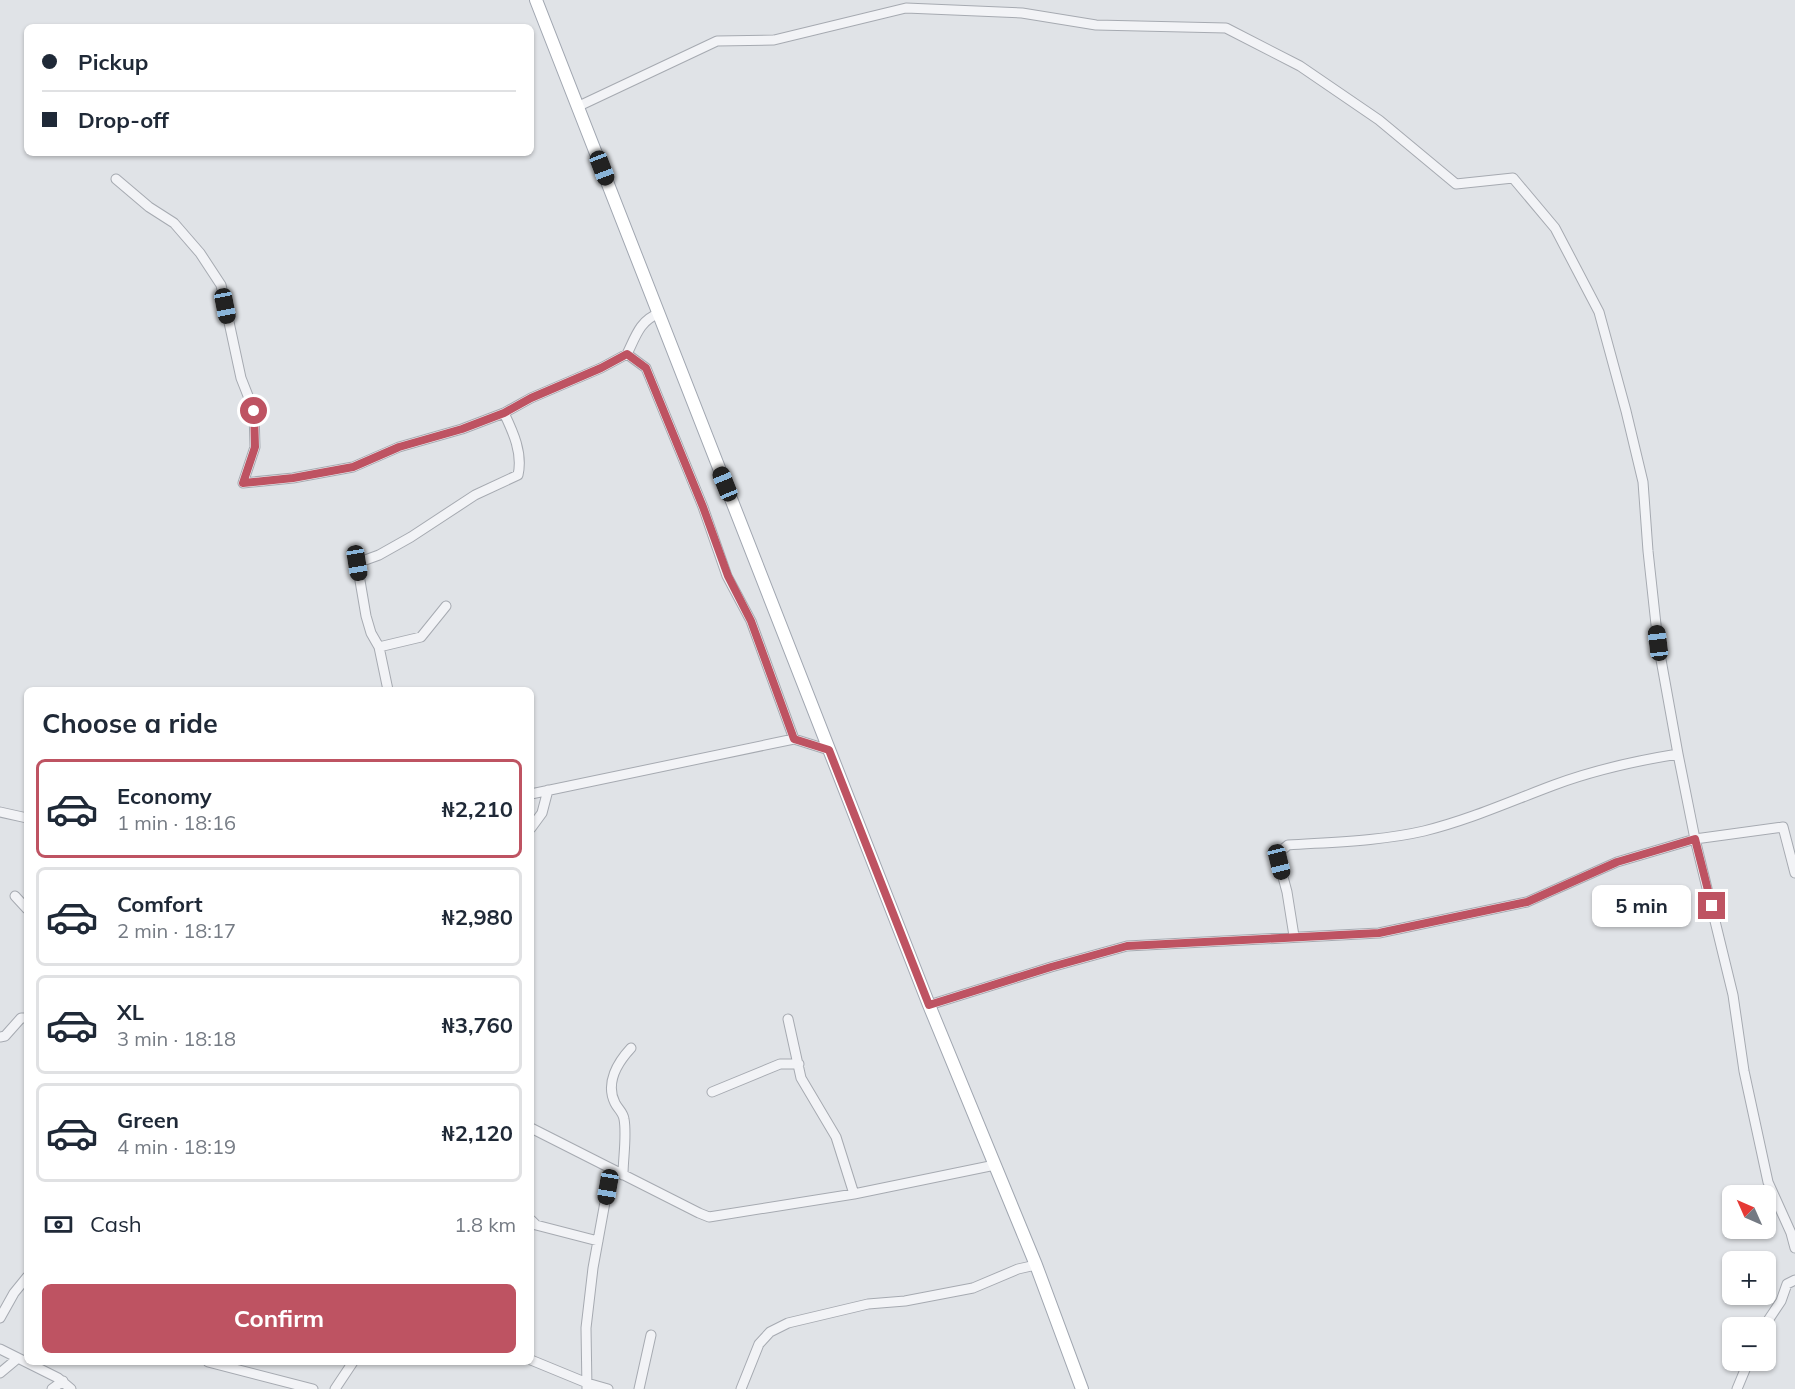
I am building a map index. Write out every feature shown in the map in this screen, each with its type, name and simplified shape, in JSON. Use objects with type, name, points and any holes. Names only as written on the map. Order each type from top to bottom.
[{"type":"main road","points":[[536,0],[929,1005],[1036,1265],[1082,1389]]},
{"type":"street","points":[[579,106],[717,41],[774,40],[906,8],[1022,13],[1096,25],[1226,28],[1300,66],[1369,113],[1456,184],[1513,178],[1555,228],[1599,312],[1626,411],[1644,482],[1648,551],[1658,643],[1695,839],[1733,995],[1744,1071],[1768,1182],[1791,1233],[1795,1248]]},
{"type":"street","points":[[116,179],[149,207],[174,223],[200,253],[221,285],[241,378],[254,411],[255,447],[243,483],[304,476],[353,467],[399,447],[462,429],[504,413],[531,398],[601,368],[627,354],[643,323],[658,314]]},
{"type":"street","points":[[627,354],[646,368],[703,507],[728,576],[751,621],[794,739]]},
{"type":"street","points":[[387,687],[379,647],[371,633],[366,616],[357,563],[379,555],[475,495],[518,475],[520,465],[517,445],[504,413]]},
{"type":"street","points":[[379,647],[421,637],[446,606]]},
{"type":"street","points":[[534,793],[794,739],[829,750]]},
{"type":"street","points":[[1294,936],[1287,892],[1279,862],[1282,850],[1288,845],[1357,840],[1424,831],[1489,811],[1556,784],[1624,763],[1678,754]]},
{"type":"street","points":[[534,824],[542,813],[548,790]]},
{"type":"street","points":[[0,812],[24,817]]},
{"type":"street","points":[[929,1005],[1127,946],[1379,933],[1527,902],[1617,862],[1695,839],[1783,827],[1795,873]]},
{"type":"street","points":[[15,896],[24,906]]},
{"type":"street","points":[[0,1037],[5,1036],[21,1018],[24,1018]]},
{"type":"street","points":[[788,1019],[804,1087],[836,1137],[854,1194]]},
{"type":"street","points":[[623,1176],[624,1120],[614,1102],[613,1081],[619,1061],[631,1048]]},
{"type":"street","points":[[712,1092],[780,1064],[798,1064]]},
{"type":"street","points":[[534,1130],[709,1217],[854,1194],[995,1166]]},
{"type":"street","points":[[587,1386],[586,1328],[611,1169]]},
{"type":"street","points":[[534,1223],[598,1241]]},
{"type":"street","points":[[741,1389],[759,1344],[770,1332],[788,1323],[868,1304],[973,1288],[1018,1269],[1036,1265]]},
{"type":"street","points":[[1770,1317],[1781,1301],[1787,1284],[1795,1280]]},
{"type":"street","points":[[0,1318],[24,1281]]},
{"type":"street","points":[[639,1389],[651,1335]]},
{"type":"street","points":[[0,1349],[24,1361]]},
{"type":"street","points":[[0,1373],[18,1358]]},
{"type":"street","points":[[534,1361],[587,1386],[608,1389]]},
{"type":"street","points":[[32,1365],[63,1381],[71,1389]]},
{"type":"street","points":[[220,1365],[313,1389]]},
{"type":"street","points":[[335,1389],[351,1365]]},
{"type":"street","points":[[1737,1389],[1744,1371]]},
{"type":"street","points":[[52,1389],[63,1381]]},
{"type":"route","points":[[254,411],[255,447],[243,483],[293,478],[353,467],[399,447],[462,429],[504,413],[531,398],[601,368],[627,354],[646,368],[703,507],[728,576],[751,621],[794,739],[829,750],[929,1005],[1127,946],[1379,933],[1527,902],[1617,862],[1695,839],[1712,906]]}]
